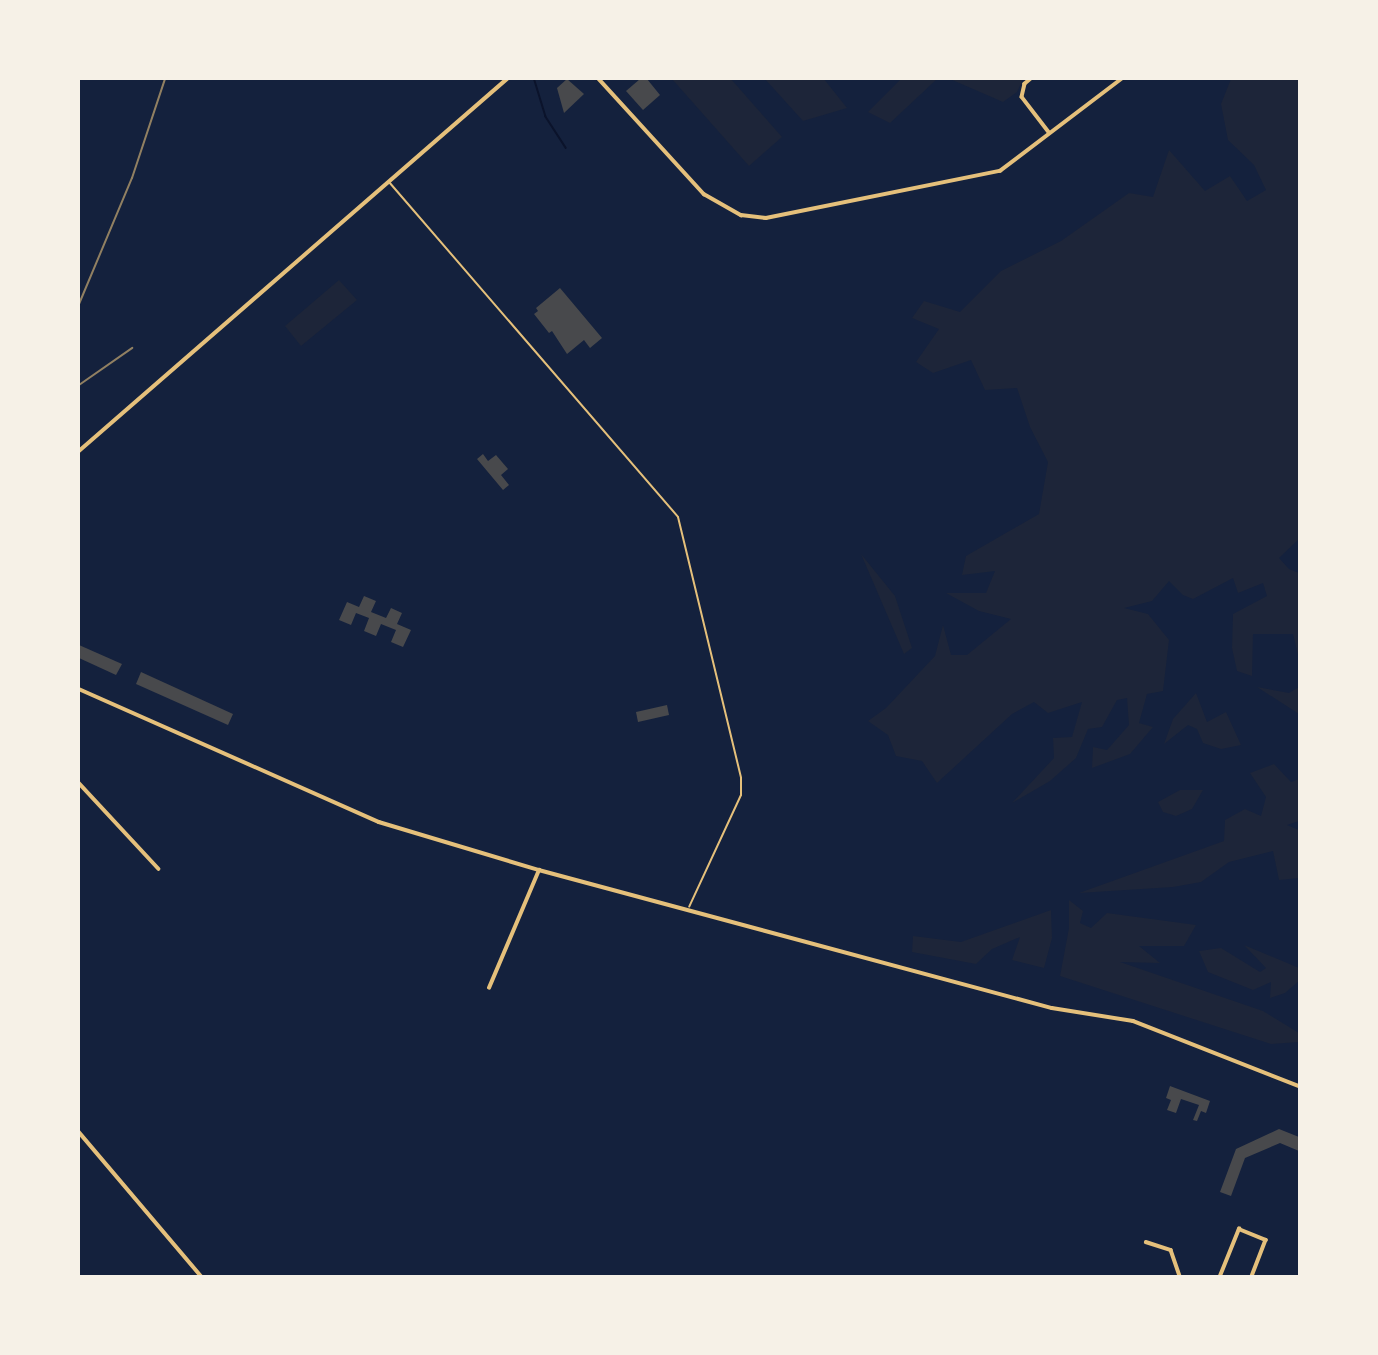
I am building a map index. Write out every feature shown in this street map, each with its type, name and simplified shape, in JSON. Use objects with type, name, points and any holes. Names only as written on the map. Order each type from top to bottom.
[{"type":"street","points":[[79,451],[507,79]]},
{"type":"street","points":[[599,79],[704,194],[741,215],[766,218],[1000,171],[1121,79]]},
{"type":"street","points":[[1031,79],[1026,84],[1022,97],[1049,132]]},
{"type":"street","points":[[79,689],[363,817],[539,870],[1052,1008],[1133,1021],[1299,1086]]},
{"type":"street","points":[[79,783],[159,869]]},
{"type":"street","points":[[489,988],[539,870]]},
{"type":"street","points":[[79,1132],[201,1276]]},
{"type":"street","points":[[1220,1276],[1239,1229],[1266,1240],[1252,1276]]},
{"type":"street","points":[[1146,1242],[1171,1250],[1180,1276]]},
{"type":"lane","points":[[388,181],[678,517],[741,778],[741,795],[688,908]]},
{"type":"shaded area","points":[[672,79],[731,79],[782,137],[749,166]]},
{"type":"shaded area","points":[[765,79],[824,79],[847,108],[803,121]]},
{"type":"shaded area","points":[[901,79],[937,79],[890,123],[868,112]]},
{"type":"shaded area","points":[[950,79],[1023,79],[1017,92],[1003,102]]},
{"type":"shaded area","points":[[1231,79],[1299,79],[1299,539],[1279,558],[1289,569],[1299,573],[1299,659],[1293,634],[1253,634],[1252,676],[1237,671],[1232,648],[1233,614],[1267,596],[1263,583],[1238,593],[1233,578],[1193,599],[1183,595],[1169,581],[1152,601],[1124,608],[1148,614],[1169,640],[1163,691],[1147,694],[1139,723],[1153,727],[1130,754],[1092,768],[1093,747],[1107,750],[1129,725],[1127,698],[1117,700],[1102,727],[1088,729],[1076,758],[1050,781],[1012,803],[1054,758],[1053,738],[1072,737],[1082,702],[1048,713],[1034,702],[1012,714],[937,783],[922,761],[896,756],[888,735],[868,721],[886,708],[935,656],[943,625],[951,655],[967,655],[1011,619],[979,611],[946,593],[986,593],[995,571],[962,575],[966,556],[1039,514],[1048,462],[1030,427],[1017,388],[985,390],[971,360],[933,373],[916,362],[939,329],[912,318],[924,301],[960,312],[1001,271],[1061,241],[1129,193],[1153,197],[1169,150],[1205,191],[1230,176],[1247,201],[1266,190],[1254,165],[1228,140],[1221,104]]},
{"type":"shaded area","points":[[339,280],[357,300],[301,346],[285,326]]},
{"type":"shaded area","points":[[861,554],[895,596],[912,648],[904,654]]},
{"type":"shaded area","points":[[1257,687],[1289,693],[1299,687],[1299,714]]},
{"type":"shaded area","points":[[1196,693],[1207,722],[1226,712],[1241,745],[1221,749],[1203,743],[1197,729],[1188,725],[1164,744],[1173,719]]},
{"type":"shaded area","points":[[1274,764],[1291,782],[1299,779],[1299,821],[1287,825],[1299,830],[1299,878],[1279,880],[1273,851],[1229,862],[1201,882],[1173,887],[1079,893],[1224,841],[1225,820],[1245,809],[1261,816],[1266,797],[1250,773]]},
{"type":"shaded area","points":[[1180,790],[1203,790],[1192,809],[1176,816],[1163,812],[1158,802]]},
{"type":"shaded area","points":[[1069,900],[1083,911],[1080,923],[1091,928],[1107,913],[1196,925],[1184,946],[1139,946],[1160,963],[1120,962],[1263,1011],[1299,1033],[1299,1042],[1271,1044],[1060,976],[1069,928]]},
{"type":"shaded area","points":[[1051,910],[1052,938],[1044,968],[1012,960],[1020,937],[992,949],[976,964],[912,952],[913,936],[961,942]]},
{"type":"shaded area","points":[[1244,945],[1299,968],[1299,981],[1285,993],[1270,998],[1271,982],[1253,990],[1208,972],[1199,951],[1221,948],[1260,972],[1266,968]]},
{"type":"building","points":[[567,79],[584,94],[564,113],[557,88]]},
{"type":"building","points":[[640,79],[647,79],[660,95],[643,110],[626,91]]},
{"type":"building","points":[[560,288],[602,338],[590,348],[584,340],[567,354],[552,331],[549,333],[534,314],[538,311],[536,308]]},
{"type":"building","points":[[483,454],[488,461],[496,455],[508,469],[501,475],[509,485],[503,490],[477,459]]},
{"type":"building","points":[[364,596],[376,601],[371,612],[386,618],[391,608],[402,613],[397,624],[411,630],[403,647],[391,642],[396,630],[381,624],[376,636],[364,631],[369,618],[356,613],[351,625],[339,620],[347,602],[359,607]]},
{"type":"building","points":[[79,645],[122,664],[116,675],[79,658]]},
{"type":"building","points":[[141,672],[233,714],[228,725],[136,684]]},
{"type":"building","points":[[667,705],[669,715],[638,722],[636,712]]},
{"type":"building","points":[[1170,1086],[1210,1101],[1206,1113],[1201,1111],[1197,1121],[1193,1120],[1199,1105],[1181,1099],[1176,1113],[1167,1110],[1171,1100],[1166,1098]]},
{"type":"building","points":[[1279,1129],[1299,1137],[1299,1151],[1280,1143],[1245,1158],[1231,1196],[1220,1192],[1236,1149]]},
{"type":"waterway","points":[[534,79],[545,116],[566,148]]},
{"type":"railway","points":[[79,304],[132,178],[165,79]]},
{"type":"railway","points":[[79,385],[132,348]]}]
